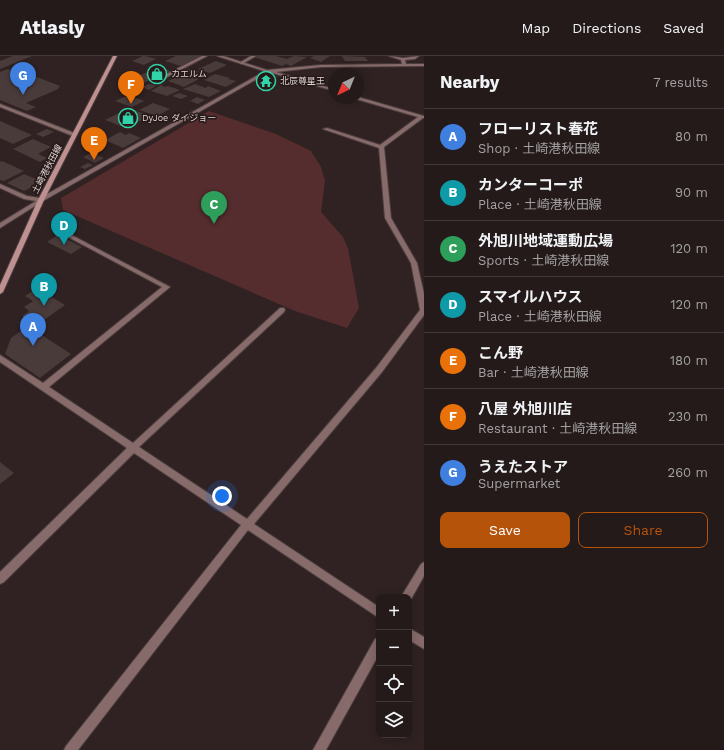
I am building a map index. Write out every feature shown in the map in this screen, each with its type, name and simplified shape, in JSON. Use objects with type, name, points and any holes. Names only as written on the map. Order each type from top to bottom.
[{"type":"main road","name":"土崎港秋田線","points":[[0,292],[41,200],[115,56]]},
{"type":"street","points":[[161,78],[205,56]]},
{"type":"street","points":[[219,56],[328,88]]},
{"type":"street","points":[[241,63],[254,56]]},
{"type":"street","points":[[392,56],[403,59],[418,56]]},
{"type":"street","points":[[403,59],[404,65]]},
{"type":"street","points":[[0,226],[41,200],[268,71],[321,66],[424,66]]},
{"type":"street","points":[[364,100],[423,117]]},
{"type":"street","points":[[0,105],[75,136]]},
{"type":"street","points":[[381,147],[423,117]]},
{"type":"street","points":[[325,129],[381,147]]},
{"type":"street","points":[[70,750],[247,525],[379,370],[424,310],[414,263],[388,218],[381,147]]},
{"type":"street","points":[[0,186],[26,198],[41,200]]},
{"type":"street","points":[[43,387],[167,287],[58,230]]},
{"type":"street","points":[[0,579],[133,448],[282,310]]},
{"type":"street","points":[[0,358],[376,611]]},
{"type":"street","points":[[408,594],[424,567]]},
{"type":"street","points":[[412,635],[424,644]]},
{"type":"street","points":[[319,750],[376,648]]},
{"type":"shaded area","points":[[209,111],[276,134],[311,151],[321,167],[325,181],[321,212],[343,237],[348,248],[359,308],[347,328],[295,311],[63,210],[61,198]]},
{"type":"building","points":[[13,56],[32,56],[0,69],[0,61]]},
{"type":"building","points":[[143,56],[156,59],[144,65],[132,61]]},
{"type":"building","points":[[176,56],[201,56],[181,66],[165,61]]},
{"type":"building","points":[[276,56],[287,59],[294,56],[307,57],[291,66],[286,64],[282,66],[254,57]]},
{"type":"building","points":[[314,56],[330,56],[321,62],[310,58]]},
{"type":"building","points":[[342,56],[365,57],[368,61],[345,61]]},
{"type":"building","points":[[216,61],[227,65],[210,73],[198,69]]},
{"type":"building","points":[[159,67],[170,71],[139,85],[127,81]]},
{"type":"building","points":[[8,69],[16,72],[24,72],[60,86],[58,89],[26,103],[36,107],[27,111],[0,100],[0,72]]},
{"type":"building","points":[[188,69],[199,72],[196,74],[184,70]]},
{"type":"building","points":[[215,74],[236,81],[226,87],[204,80]]},
{"type":"building","points":[[188,75],[199,79],[184,87],[168,81],[179,76],[183,77]]},
{"type":"building","points":[[149,84],[156,86],[149,90],[142,87]]},
{"type":"building","points":[[195,84],[206,88],[208,86],[221,91],[209,97],[183,89]]},
{"type":"building","points":[[161,85],[180,90],[167,96],[151,91]]},
{"type":"building","points":[[179,93],[188,96],[181,99],[172,96]]},
{"type":"building","points":[[128,95],[144,101],[132,107],[115,101]]},
{"type":"building","points":[[197,97],[205,100],[198,104],[190,101]]},
{"type":"building","points":[[153,103],[170,109],[157,116],[139,110]]},
{"type":"building","name":"DyJoe ダイジョー","points":[[129,108],[150,116],[126,128],[105,120]]},
{"type":"building","points":[[0,121],[32,135],[13,144],[0,138]]},
{"type":"building","points":[[47,129],[54,132],[43,137],[36,134]]},
{"type":"building","points":[[120,132],[126,135],[129,133],[141,138],[123,148],[105,140]]},
{"type":"building","points":[[33,139],[51,147],[38,154],[47,158],[40,162],[13,149]]},
{"type":"building","points":[[91,153],[104,158],[95,163],[83,157]]},
{"type":"building","points":[[2,161],[24,171],[4,181],[0,180],[0,162]]},
{"type":"building","points":[[88,163],[93,165],[85,169],[80,167]]},
{"type":"building","points":[[24,174],[36,179],[32,187],[24,191],[7,183]]},
{"type":"building","points":[[58,235],[82,247],[71,254],[47,242]]},
{"type":"building","points":[[37,288],[65,305],[37,325],[22,316],[29,311],[24,307],[33,301],[25,296]]},
{"type":"building","points":[[28,326],[71,354],[40,378],[5,354],[11,338]]},
{"type":"building","points":[[0,462],[14,473],[0,484]]},
{"type":"place","name":"カエルム","points":[[157,74]]},
{"type":"place","name":"北辰尊星王","points":[[266,81]]},
{"type":"place","name":"うえたストア","points":[[23,95]]},
{"type":"place","name":"八屋 外旭川店","points":[[131,104]]},
{"type":"place","name":"DyJoe ダイジョー","points":[[128,118]]},
{"type":"place","name":"こん野","points":[[94,160]]},
{"type":"place","name":"外旭川地域運動広場","points":[[214,224]]},
{"type":"place","name":"スマイルハウス","points":[[64,245]]},
{"type":"place","name":"カンターコーポ","points":[[44,306]]},
{"type":"place","name":"フローリスト春花","points":[[33,346]]}]
